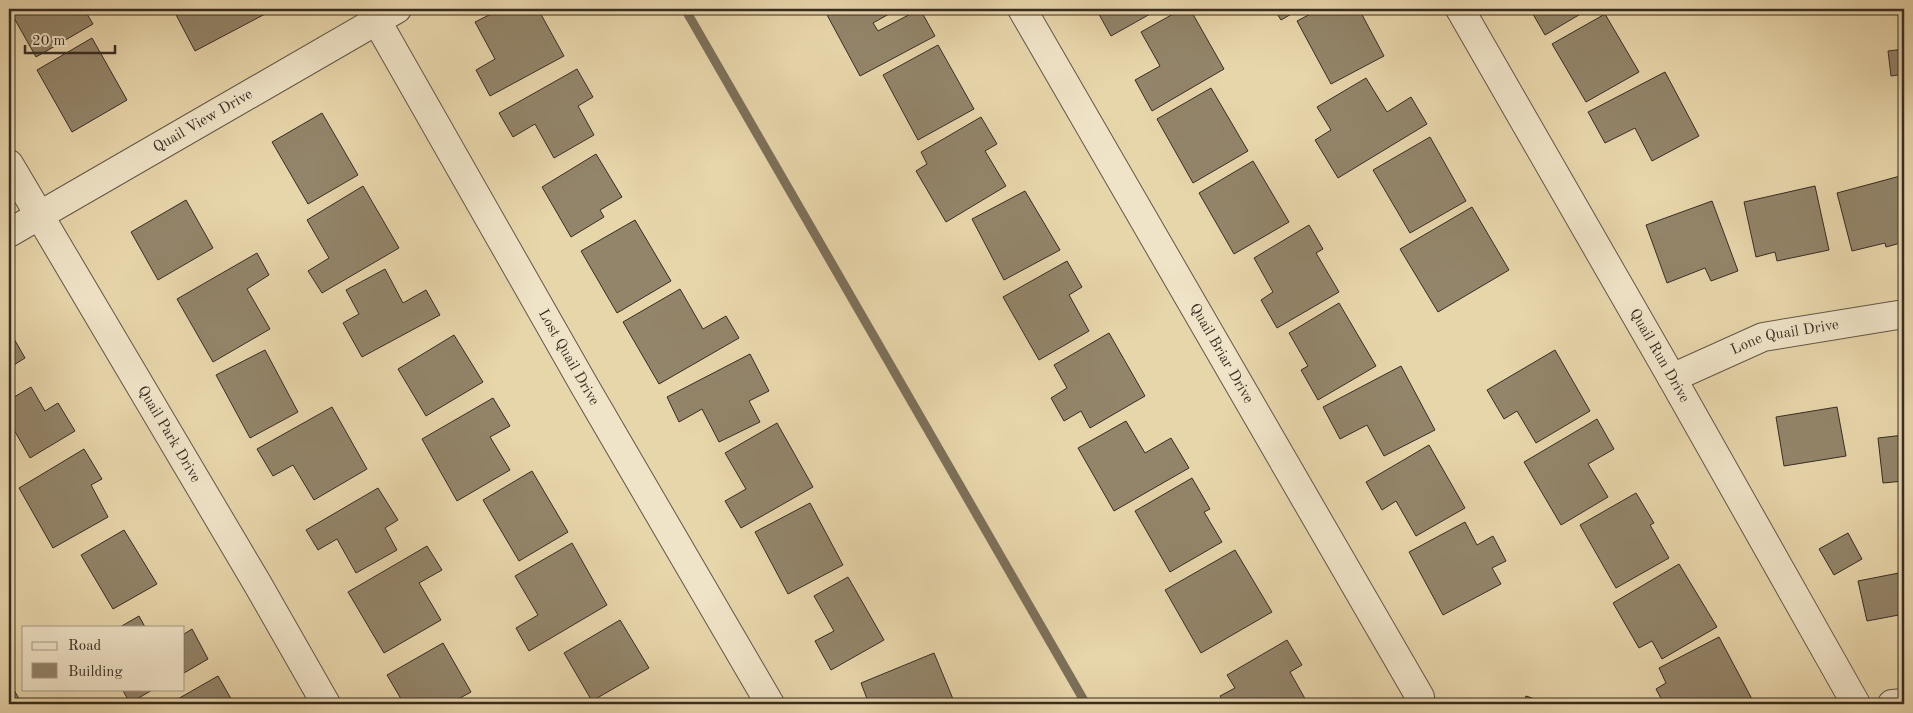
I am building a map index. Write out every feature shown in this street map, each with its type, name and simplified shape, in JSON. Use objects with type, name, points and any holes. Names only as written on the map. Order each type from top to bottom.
[{"type":"street","name":"Quail Briar Drive","points":[[1022,9],[1420,696]]},
{"type":"street","name":"Quail Run Drive","points":[[1460,9],[1672,378],[1856,704]]},
{"type":"street","name":"Quail View Drive","points":[[9,234],[382,13]]},
{"type":"street","name":"Lost Quail Drive","points":[[382,13],[584,385],[770,704]]},
{"type":"street","name":"Quail Park Drive","points":[[9,164],[38,216],[257,583],[326,704]]},
{"type":"street","name":"Lone Quail Drive","points":[[1672,378],[1763,338],[1904,314]]},
{"type":"street","points":[[1892,704],[1904,702]]},
{"type":"building","points":[[9,9],[84,9],[93,24],[36,57]]},
{"type":"building","points":[[173,9],[265,9],[267,13],[195,51]]},
{"type":"building","points":[[501,9],[538,9],[564,56],[490,96],[476,70],[495,59],[475,22]]},
{"type":"building","points":[[833,9],[886,9],[889,14],[873,23],[878,31],[920,9],[935,36],[860,76],[826,13]]},
{"type":"building","points":[[1096,9],[1159,9],[1111,36]]},
{"type":"building","points":[[1182,9],[1190,9],[1224,69],[1152,111],[1135,80],[1160,66],[1141,32]]},
{"type":"building","points":[[1274,9],[1300,9],[1281,20]]},
{"type":"building","points":[[1320,9],[1359,9],[1384,56],[1331,84],[1297,21]]},
{"type":"building","points":[[1530,9],[1589,9],[1545,35]]},
{"type":"building","points":[[1605,14],[1639,72],[1586,102],[1552,44]]},
{"type":"building","points":[[92,38],[127,100],[72,132],[37,70]]},
{"type":"building","points":[[938,45],[974,109],[918,140],[883,75]]},
{"type":"building","points":[[1904,49],[1904,74],[1891,76],[1888,51]]},
{"type":"building","points":[[577,69],[593,97],[578,106],[594,135],[554,158],[535,124],[513,137],[499,113]]},
{"type":"building","points":[[1665,72],[1699,136],[1652,161],[1635,128],[1605,143],[1588,112]]},
{"type":"building","points":[[1366,78],[1387,112],[1411,97],[1427,124],[1338,178],[1315,140],[1331,130],[1317,107]]},
{"type":"building","points":[[1211,88],[1248,151],[1193,183],[1157,119]]},
{"type":"building","points":[[322,113],[358,175],[308,204],[272,142]]},
{"type":"building","points":[[981,117],[997,144],[985,151],[1006,186],[946,222],[916,171],[927,164],[921,152]]},
{"type":"building","points":[[1430,137],[1466,201],[1410,233],[1373,170]]},
{"type":"building","points":[[596,154],[622,197],[600,210],[604,217],[571,237],[542,187]]},
{"type":"building","points":[[1253,161],[1289,222],[1234,254],[1199,193]]},
{"type":"building","points":[[1904,175],[1904,242],[1886,247],[1885,243],[1852,251],[1837,193]]},
{"type":"building","points":[[363,186],[399,248],[322,293],[308,271],[329,258],[307,220]]},
{"type":"building","points":[[1815,186],[1829,250],[1777,261],[1775,252],[1756,257],[1744,202]]},
{"type":"building","points":[[1025,191],[1060,250],[1004,280],[972,219]]},
{"type":"building","points":[[186,200],[213,248],[158,280],[131,232]]},
{"type":"building","points":[[1712,201],[1738,271],[1711,281],[1705,268],[1667,283],[1646,225]]},
{"type":"building","points":[[1472,207],[1509,270],[1438,312],[1400,249]]},
{"type":"building","points":[[635,220],[671,281],[617,313],[581,251]]},
{"type":"building","points":[[1309,225],[1323,249],[1316,253],[1339,292],[1277,328],[1261,300],[1273,292],[1254,258]]},
{"type":"building","points":[[257,253],[269,275],[247,289],[270,329],[213,362],[177,299]]},
{"type":"building","points":[[1067,261],[1082,287],[1069,295],[1089,331],[1039,360],[1003,297]]},
{"type":"building","points":[[385,269],[403,303],[426,290],[440,315],[362,357],[343,323],[359,314],[346,290]]},
{"type":"building","points":[[680,289],[703,329],[726,316],[739,338],[659,384],[623,322]]},
{"type":"building","points":[[1339,303],[1376,366],[1318,400],[1301,370],[1308,366],[1289,333]]},
{"type":"building","points":[[9,330],[25,358],[9,368]]},
{"type":"building","points":[[1109,333],[1145,396],[1090,428],[1081,411],[1064,421],[1051,398],[1067,388],[1054,365]]},
{"type":"building","points":[[454,335],[483,382],[426,416],[398,369]]},
{"type":"building","points":[[265,350],[298,412],[250,438],[216,375]]},
{"type":"building","points":[[1555,350],[1590,411],[1536,443],[1517,411],[1504,419],[1487,390]]},
{"type":"building","points":[[750,354],[769,391],[749,401],[760,422],[719,442],[702,409],[679,422],[667,397]]},
{"type":"building","points":[[1401,366],[1435,430],[1384,456],[1367,425],[1340,439],[1323,407]]},
{"type":"building","points":[[31,387],[45,411],[58,403],[75,431],[30,458],[9,421],[9,400]]},
{"type":"building","points":[[493,398],[510,426],[490,437],[510,470],[457,501],[422,439]]},
{"type":"building","points":[[332,407],[367,469],[314,500],[293,465],[273,476],[257,449]]},
{"type":"building","points":[[1837,407],[1846,456],[1784,466],[1776,417]]},
{"type":"building","points":[[1597,419],[1614,449],[1588,464],[1608,497],[1561,525],[1524,462]]},
{"type":"building","points":[[1126,421],[1145,453],[1171,438],[1189,468],[1114,511],[1078,448]]},
{"type":"building","points":[[777,423],[813,487],[741,528],[725,501],[746,489],[725,453]]},
{"type":"building","points":[[1904,435],[1904,481],[1883,483],[1878,438]]},
{"type":"building","points":[[1429,445],[1465,508],[1416,536],[1396,501],[1382,510],[1366,482]]},
{"type":"building","points":[[84,449],[102,479],[91,485],[108,517],[53,548],[19,488]]},
{"type":"building","points":[[532,471],[568,532],[519,561],[483,500]]},
{"type":"building","points":[[1192,478],[1210,509],[1204,512],[1222,542],[1170,572],[1135,511]]},
{"type":"building","points":[[378,488],[398,520],[385,528],[397,550],[356,573],[337,539],[318,550],[306,530]]},
{"type":"building","points":[[1636,493],[1654,523],[1650,525],[1669,558],[1616,588],[1580,525]]},
{"type":"building","points":[[810,503],[843,565],[788,594],[755,532]]},
{"type":"building","points":[[1465,522],[1477,545],[1493,536],[1506,561],[1492,568],[1501,584],[1443,615],[1409,552]]},
{"type":"building","points":[[124,530],[157,584],[113,609],[81,555]]},
{"type":"building","points":[[1848,533],[1862,559],[1834,575],[1819,549]]},
{"type":"building","points":[[572,543],[607,605],[529,651],[516,628],[538,615],[515,576]]},
{"type":"building","points":[[427,546],[442,570],[419,583],[441,620],[384,653],[348,592]]},
{"type":"building","points":[[1235,550],[1272,612],[1201,653],[1165,590]]},
{"type":"building","points":[[1679,564],[1717,627],[1662,659],[1652,641],[1639,648],[1613,603]]},
{"type":"building","points":[[1904,572],[1904,614],[1867,621],[1858,581]]},
{"type":"building","points":[[848,577],[884,640],[831,670],[815,641],[834,631],[814,596]]},
{"type":"building","points":[[139,616],[144,626],[122,626]]},
{"type":"building","points":[[620,620],[649,668],[592,701],[564,653]]},
{"type":"building","points":[[192,629],[208,659],[185,672],[185,633]]},
{"type":"building","points":[[1719,637],[1753,701],[1746,704],[1664,704],[1656,689],[1666,683],[1659,668]]},
{"type":"building","points":[[1287,640],[1302,665],[1290,672],[1308,704],[1225,704],[1220,696],[1235,688],[1227,675]]},
{"type":"building","points":[[443,643],[471,692],[449,704],[404,704],[387,675]]},
{"type":"building","points":[[934,653],[953,699],[942,704],[869,704],[861,683]]},
{"type":"building","points":[[218,676],[234,704],[169,704]]},
{"type":"building","points":[[10,683],[22,704],[9,704]]},
{"type":"building","points":[[123,690],[152,690],[130,703]]},
{"type":"building","points":[[1526,696],[1549,704],[1523,704]]},
{"type":"waterway","points":[[685,9],[1086,704]]}]
